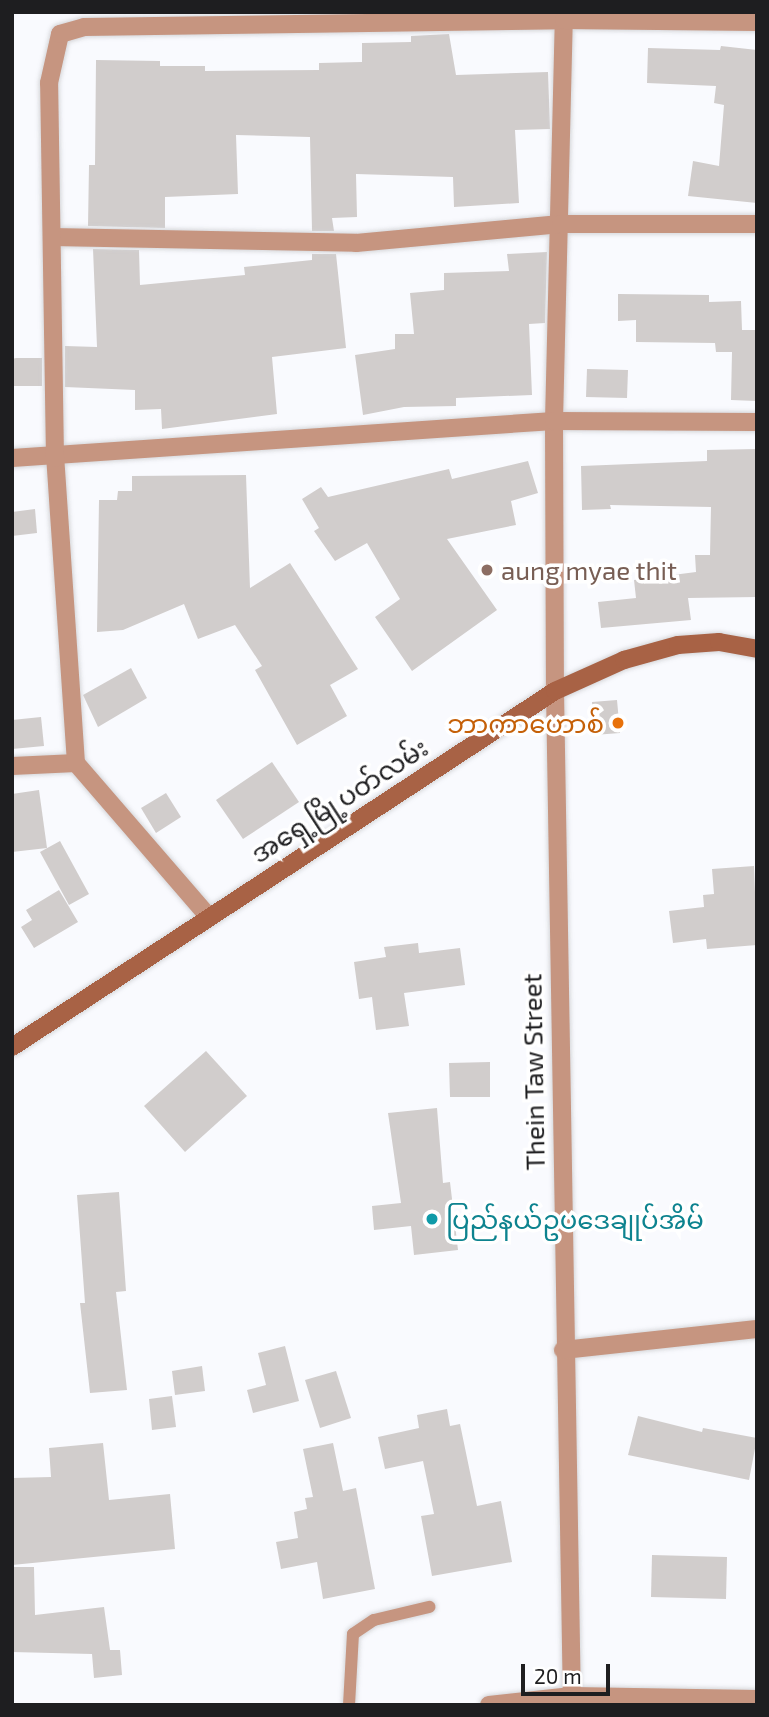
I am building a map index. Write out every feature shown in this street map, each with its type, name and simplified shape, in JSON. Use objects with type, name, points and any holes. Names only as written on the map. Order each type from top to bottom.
[{"type":"street","points":[[208,916],[76,763],[55,458],[49,83],[60,34],[84,27],[564,16],[757,22]]},
{"type":"street","name":"Thein Taw Street","points":[[564,16],[561,224],[554,421],[555,691],[563,1350],[572,1700]]},
{"type":"street","points":[[52,237],[356,243],[561,224],[757,224]]},
{"type":"street","points":[[12,458],[55,458],[554,421],[757,422]]},
{"type":"street","name":"အရှေ့မြို့ပတ်လမ်း","points":[[12,1047],[555,691],[624,660],[678,645],[719,642],[757,649]]},
{"type":"street","points":[[12,766],[76,763]]},
{"type":"street","points":[[563,1350],[757,1329]]},
{"type":"street","points":[[489,1705],[572,1700],[757,1699]]},
{"type":"lane","points":[[349,1705],[353,1634],[373,1620],[429,1607]]},
{"type":"building","points":[[449,34],[456,75],[548,72],[550,129],[515,130],[519,203],[454,207],[453,177],[356,174],[357,217],[332,218],[334,231],[312,231],[310,137],[236,135],[238,194],[165,197],[165,228],[88,226],[89,165],[95,165],[96,60],[160,61],[160,66],[205,66],[205,71],[319,70],[319,63],[362,62],[362,43],[411,42],[411,36]]},
{"type":"building","points":[[721,46],[757,50],[757,203],[688,196],[693,161],[719,166],[724,105],[714,103],[716,86],[647,83],[648,48],[720,50]]},
{"type":"building","points":[[93,249],[139,250],[140,285],[245,275],[244,267],[312,260],[312,254],[336,254],[346,348],[272,357],[277,414],[162,429],[161,409],[135,410],[135,390],[65,387],[65,346],[97,347]]},
{"type":"building","points":[[547,252],[545,323],[529,324],[532,395],[456,398],[456,406],[404,407],[363,415],[355,355],[395,349],[395,334],[414,334],[410,293],[444,290],[444,273],[509,271],[507,254]]},
{"type":"building","points":[[618,294],[709,295],[709,302],[741,301],[742,330],[757,330],[757,401],[731,400],[732,352],[716,352],[715,343],[636,342],[636,320],[618,321]]},
{"type":"building","points":[[42,358],[42,386],[12,386],[12,359]]},
{"type":"building","points":[[587,369],[628,370],[627,398],[586,397]]},
{"type":"building","points":[[757,449],[757,597],[688,598],[691,620],[601,628],[598,602],[636,598],[634,580],[696,572],[695,555],[710,555],[711,507],[610,505],[611,509],[582,510],[581,466],[707,461],[707,450]]},
{"type":"building","points":[[528,461],[538,493],[511,501],[516,525],[447,539],[497,610],[412,671],[375,617],[400,599],[367,543],[335,561],[314,531],[319,528],[302,499],[321,487],[328,497],[449,469],[452,479]]},
{"type":"building","points":[[246,475],[250,588],[290,563],[358,669],[330,685],[347,716],[297,745],[255,670],[262,666],[235,625],[198,639],[184,604],[123,630],[97,632],[99,500],[117,500],[118,491],[132,491],[132,476]]},
{"type":"building","points":[[35,509],[37,533],[12,536],[12,512]]},
{"type":"building","points":[[131,668],[147,698],[98,727],[83,695]]},
{"type":"building","points":[[617,700],[620,733],[594,735],[592,702]]},
{"type":"building","points":[[41,717],[44,746],[12,749],[12,720]]},
{"type":"building","points":[[272,762],[299,802],[243,839],[216,800]]},
{"type":"building","points":[[39,790],[47,848],[12,852],[12,794]]},
{"type":"building","points":[[166,793],[181,817],[156,833],[141,808]]},
{"type":"building","points":[[60,841],[89,894],[69,905],[40,852]]},
{"type":"building","points":[[754,866],[757,945],[707,949],[706,939],[673,943],[669,911],[704,907],[703,895],[714,894],[712,869]]},
{"type":"building","points":[[59,890],[78,922],[34,948],[21,927],[32,920],[26,910]]},
{"type":"building","points":[[418,943],[419,953],[460,948],[465,985],[404,993],[409,1026],[376,1030],[372,997],[359,999],[354,962],[386,957],[384,947]]},
{"type":"building","points":[[206,1051],[247,1096],[185,1152],[144,1106]]},
{"type":"building","points":[[490,1062],[490,1097],[450,1097],[449,1063]]},
{"type":"building","points":[[437,1108],[443,1183],[450,1182],[458,1250],[414,1255],[411,1226],[374,1230],[372,1206],[401,1203],[388,1113]]},
{"type":"building","points":[[119,1192],[126,1291],[116,1292],[127,1390],[90,1393],[80,1303],[85,1303],[77,1195]]},
{"type":"building","points":[[285,1346],[299,1401],[253,1413],[247,1390],[266,1385],[258,1353]]},
{"type":"building","points":[[202,1366],[205,1391],[175,1395],[172,1371]]},
{"type":"building","points":[[336,1371],[351,1418],[320,1428],[305,1380]]},
{"type":"building","points":[[172,1396],[176,1427],[152,1430],[149,1399]]},
{"type":"building","points":[[447,1409],[450,1426],[460,1424],[477,1506],[501,1501],[512,1562],[432,1576],[421,1516],[434,1514],[423,1461],[385,1469],[378,1437],[419,1428],[417,1415]]},
{"type":"building","points":[[638,1416],[702,1432],[703,1428],[757,1438],[749,1480],[628,1455]]},
{"type":"building","points":[[103,1443],[109,1500],[170,1494],[175,1549],[12,1565],[12,1478],[51,1477],[49,1448]]},
{"type":"building","points":[[333,1443],[343,1491],[356,1488],[375,1589],[323,1599],[317,1562],[281,1569],[276,1542],[298,1538],[294,1512],[307,1509],[305,1498],[313,1497],[303,1449]]},
{"type":"building","points":[[652,1555],[727,1557],[726,1599],[651,1597]]},
{"type":"building","points":[[12,1567],[34,1567],[35,1615],[104,1607],[110,1650],[120,1650],[122,1675],[94,1678],[92,1654],[12,1652]]},
{"type":"place","name":"aung myae thit","points":[[487,570]]},
{"type":"place","name":"ဘာကာဟောစ်","points":[[618,723]]},
{"type":"place","name":"ပြည်နယ်ဥပဒေချုပ်အိမ်","points":[[432,1219]]}]
